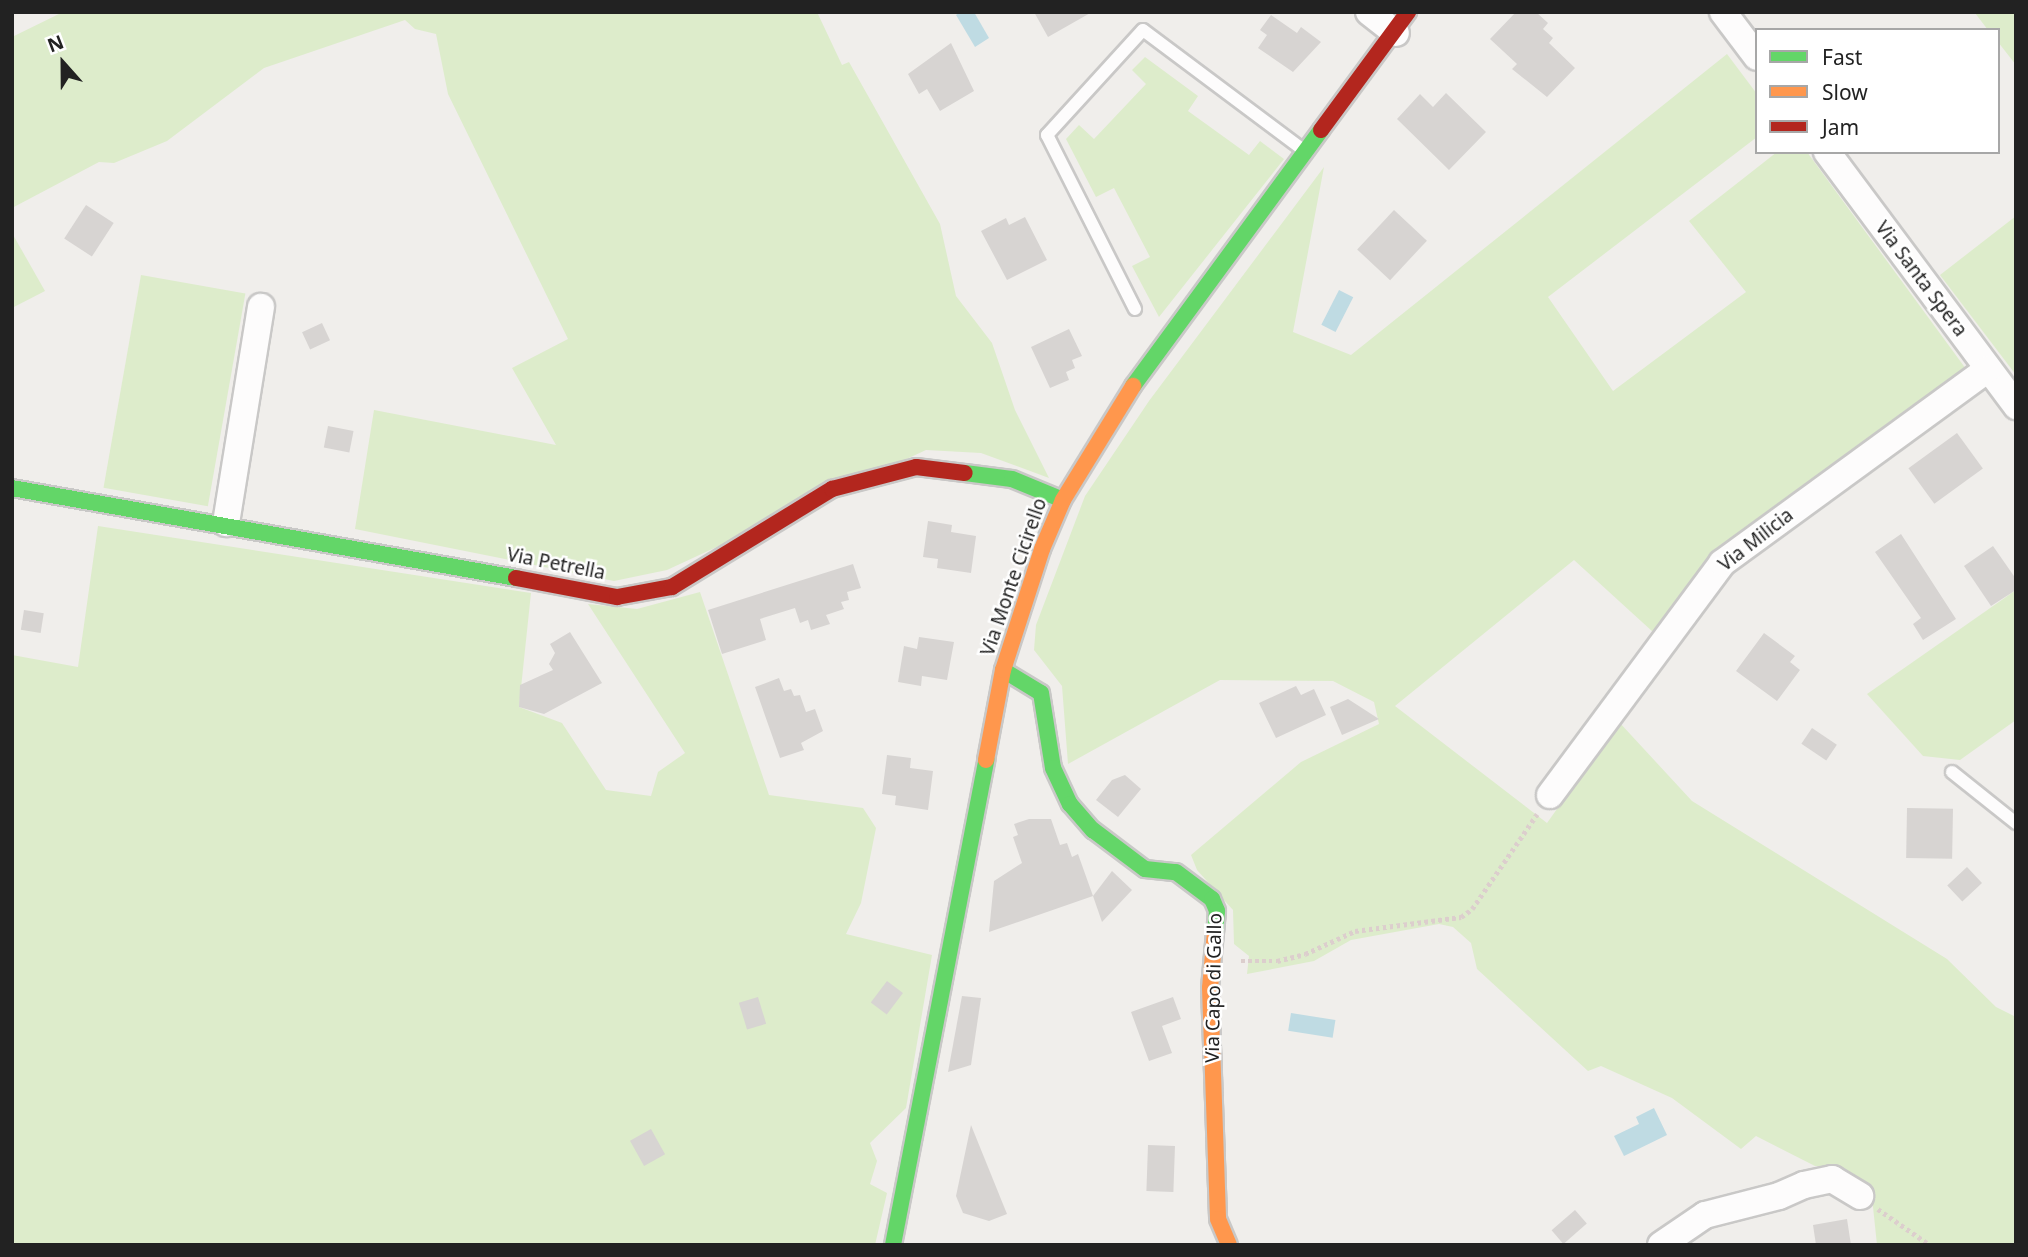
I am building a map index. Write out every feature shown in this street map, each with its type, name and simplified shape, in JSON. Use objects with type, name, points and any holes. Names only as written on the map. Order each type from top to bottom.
[{"type":"street","points":[[1369,12],[1402,23]]},
{"type":"street","points":[[1723,12],[1755,54]]},
{"type":"street","name":"Via Monte Cicirello","points":[[893,1245],[1003,670],[1042,549],[1063,500],[1114,412],[1402,23]]},
{"type":"street","name":"Via Santa Spera","points":[[1828,154],[2016,406]]},
{"type":"street","points":[[226,523],[261,307]]},
{"type":"street","name":"Via Milicia","points":[[1550,795],[1722,563],[1987,369]]},
{"type":"street","name":"Via Petrella","points":[[12,488],[226,523],[617,597],[672,587],[770,523],[832,489],[916,467],[1012,479],[1063,500]]},
{"type":"street","name":"Via Capo di Gallo","points":[[1003,670],[1041,693],[1053,768],[1070,804],[1093,830],[1145,869],[1176,872],[1205,889],[1217,911],[1212,958],[1218,1219],[1229,1245]]},
{"type":"street","points":[[1661,1245],[1705,1215],[1779,1196],[1804,1185],[1832,1179],[1860,1196]]},
{"type":"lane","points":[[1135,309],[1047,135],[1143,30],[1308,153]]},
{"type":"lane","points":[[1952,772],[2016,823]]},
{"type":"path","points":[[1212,958],[1277,961],[1305,954],[1355,931],[1461,917],[1472,909],[1550,795]]},
{"type":"path","points":[[1860,1196],[1930,1245]]},
{"type":"green space","points":[[63,12],[817,12],[842,65],[849,62],[940,224],[956,296],[992,343],[1015,410],[1049,478],[981,453],[926,450],[667,570],[614,581],[355,529],[374,410],[556,445],[512,368],[568,339],[448,94],[436,34],[415,29],[405,20],[264,68],[167,141],[114,163],[99,162],[12,208],[12,37]]},
{"type":"green space","points":[[2016,12],[2016,65],[2000,45],[2000,28],[1986,28],[1975,13]]},
{"type":"green space","points":[[1727,54],[1755,91],[1755,139],[1548,297],[1613,391],[1746,292],[1689,221],[1774,154],[1808,154],[1966,369],[1716,553],[1653,632],[1574,560],[1395,706],[1547,823],[1619,722],[1692,801],[1947,959],[1996,1007],[2016,1017],[2016,1245],[1877,1245],[1871,1188],[1842,1167],[1815,1166],[1756,1136],[1741,1149],[1672,1098],[1601,1066],[1588,1071],[1477,969],[1471,943],[1453,927],[1439,924],[1351,940],[1314,961],[1247,974],[1249,956],[1234,944],[1233,910],[1197,870],[1191,855],[1301,762],[1379,724],[1374,702],[1333,681],[1220,680],[1068,764],[1062,686],[1034,650],[1036,625],[1085,496],[1149,401],[1324,167],[1293,332],[1351,355]]},
{"type":"green space","points":[[1145,57],[1198,96],[1188,111],[1249,155],[1260,141],[1284,159],[1159,317],[1132,266],[1150,257],[1114,188],[1096,197],[1066,139],[1079,125],[1094,139],[1146,84],[1132,70]]},
{"type":"green space","points":[[2016,216],[2016,375],[1940,275]]},
{"type":"green space","points":[[12,233],[45,291],[12,308]]},
{"type":"green space","points":[[141,275],[245,293],[208,506],[103,488]]},
{"type":"green space","points":[[98,526],[531,593],[519,707],[562,723],[606,790],[651,796],[658,772],[685,753],[588,604],[637,609],[700,592],[769,795],[863,808],[876,828],[861,903],[846,934],[932,955],[906,1108],[870,1143],[877,1161],[870,1184],[887,1193],[875,1245],[12,1245],[12,655],[78,667]]},
{"type":"green space","points":[[2016,590],[2016,720],[1960,760],[1923,756],[1867,694]]},
{"type":"water","points":[[960,12],[974,12],[989,38],[975,47],[956,15]]},
{"type":"water","points":[[1339,290],[1353,297],[1336,332],[1321,325]]},
{"type":"water","points":[[1291,1013],[1335,1020],[1333,1038],[1288,1031]]},
{"type":"water","points":[[1654,1108],[1667,1135],[1624,1156],[1614,1136],[1639,1124],[1636,1117]]},
{"type":"building","points":[[1034,12],[1092,12],[1048,37]]},
{"type":"building","points":[[1516,12],[1536,12],[1548,23],[1543,29],[1553,38],[1549,43],[1575,68],[1547,97],[1512,69],[1517,64],[1490,39]]},
{"type":"building","points":[[1271,15],[1297,33],[1301,27],[1321,42],[1293,72],[1258,48],[1267,35],[1260,30]]},
{"type":"building","points":[[951,43],[974,91],[940,111],[927,89],[919,94],[908,74]]},
{"type":"building","points":[[1446,93],[1486,132],[1449,170],[1397,119],[1420,94],[1433,107]]},
{"type":"building","points":[[86,205],[114,223],[92,257],[64,239]]},
{"type":"building","points":[[1394,210],[1427,241],[1390,280],[1357,249]]},
{"type":"building","points":[[1025,217],[1047,260],[1007,280],[981,231],[1006,218],[1009,225]]},
{"type":"building","points":[[322,323],[330,340],[310,350],[302,332]]},
{"type":"building","points":[[1069,329],[1082,356],[1072,360],[1075,368],[1066,372],[1069,380],[1050,388],[1031,347]]},
{"type":"building","points":[[328,426],[354,431],[349,453],[324,448]]},
{"type":"building","points":[[1957,433],[1983,469],[1934,504],[1908,468]]},
{"type":"building","points":[[928,521],[952,525],[951,532],[976,536],[971,573],[937,568],[938,559],[923,557]]},
{"type":"building","points":[[1901,534],[1956,619],[1923,640],[1913,624],[1921,618],[1875,552]]},
{"type":"building","points":[[1993,546],[2016,579],[2016,590],[1991,606],[1964,566]]},
{"type":"building","points":[[853,564],[861,588],[847,592],[849,600],[841,602],[844,609],[826,615],[830,624],[811,630],[808,620],[800,623],[795,608],[760,619],[766,640],[722,654],[708,610]]},
{"type":"building","points":[[24,610],[44,613],[41,633],[21,630]]},
{"type":"building","points":[[570,632],[602,683],[544,714],[519,707],[520,685],[553,670],[549,664],[555,653],[550,644]]},
{"type":"building","points":[[1764,633],[1795,656],[1790,662],[1800,670],[1777,701],[1736,671]]},
{"type":"building","points":[[919,637],[954,642],[947,680],[922,676],[921,686],[898,682],[904,646],[917,649]]},
{"type":"building","points":[[779,678],[784,691],[791,689],[794,696],[800,695],[806,712],[815,709],[823,731],[801,743],[804,750],[780,758],[755,687]]},
{"type":"building","points":[[1296,686],[1301,695],[1314,689],[1326,715],[1276,738],[1259,703]]},
{"type":"building","points":[[1348,699],[1379,719],[1342,735],[1330,707]]},
{"type":"building","points":[[1812,728],[1837,745],[1826,761],[1801,744]]},
{"type":"building","points":[[887,755],[911,758],[910,768],[933,771],[928,810],[895,805],[896,796],[882,794]]},
{"type":"building","points":[[1125,775],[1141,789],[1118,817],[1096,800],[1112,780]]},
{"type":"building","points":[[1907,808],[1953,809],[1952,859],[1906,858]]},
{"type":"building","points":[[1029,819],[1051,819],[1060,845],[1067,843],[1072,857],[1078,854],[1093,896],[989,932],[994,881],[1022,863],[1013,837],[1018,835],[1014,824]]},
{"type":"building","points":[[1967,867],[1982,883],[1962,902],[1947,885]]},
{"type":"building","points":[[1112,871],[1132,890],[1102,922],[1093,896]]},
{"type":"building","points":[[887,981],[903,993],[887,1015],[871,1003]]},
{"type":"building","points":[[962,996],[981,998],[971,1065],[948,1072]]},
{"type":"building","points":[[758,997],[766,1024],[747,1030],[739,1003]]},
{"type":"building","points":[[1173,997],[1181,1019],[1162,1026],[1172,1053],[1149,1061],[1131,1012]]},
{"type":"building","points":[[971,1125],[1007,1214],[989,1221],[963,1213],[956,1196]]},
{"type":"building","points":[[651,1129],[665,1154],[644,1166],[630,1141]]},
{"type":"building","points":[[1148,1145],[1175,1146],[1173,1192],[1146,1191]]},
{"type":"building","points":[[1575,1210],[1587,1224],[1563,1244],[1552,1230]]},
{"type":"building","points":[[1847,1219],[1851,1245],[1816,1245],[1813,1225]]},
{"type":"traffic: fast","points":[[1133,386],[1321,130]]},
{"type":"traffic: fast","points":[[965,473],[1012,479],[1063,500]]},
{"type":"traffic: fast","points":[[12,488],[516,578]]},
{"type":"traffic: fast","points":[[1003,670],[1041,693],[1053,768],[1070,804],[1093,830],[1145,869],[1176,872],[1212,899],[1217,911],[1215,932]]},
{"type":"traffic: fast","points":[[893,1245],[986,760]]},
{"type":"traffic: slow","points":[[986,760],[1003,670],[1042,549],[1063,500],[1133,386]]},
{"type":"traffic: slow","points":[[1215,932],[1210,988],[1218,1219],[1229,1245]]},
{"type":"traffic: jam","points":[[1321,130],[1408,12]]},
{"type":"traffic: jam","points":[[516,578],[617,597],[672,587],[832,489],[916,467],[965,473]]}]
